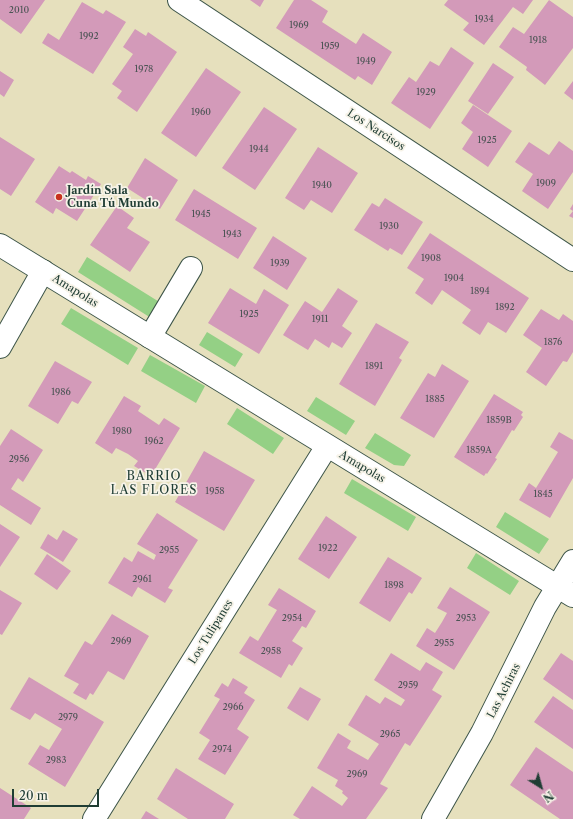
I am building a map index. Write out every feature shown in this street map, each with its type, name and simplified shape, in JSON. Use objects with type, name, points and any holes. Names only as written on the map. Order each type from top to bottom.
[{"type":"street","name":"Los Narcisos","points":[[179,0],[573,260]]},
{"type":"street","name":"Amapolas","points":[[0,245],[565,591]]},
{"type":"street","points":[[150,337],[190,268]]},
{"type":"street","points":[[0,347],[43,272]]},
{"type":"street","name":"Los Tulipanes","points":[[94,819],[327,446]]},
{"type":"street","name":"Las Achiras","points":[[433,819],[482,734],[545,607],[565,591],[573,561]]},
{"type":"green space","points":[[87,257],[161,303],[151,318],[78,272]]},
{"type":"green space","points":[[71,308],[138,348],[128,365],[61,324]]},
{"type":"green space","points":[[207,332],[243,354],[235,367],[199,345]]},
{"type":"green space","points":[[150,355],[205,386],[196,403],[141,371]]},
{"type":"green space","points":[[316,397],[355,421],[346,435],[307,411]]},
{"type":"green space","points":[[237,408],[284,438],[273,454],[227,424]]},
{"type":"green space","points":[[375,433],[411,455],[404,466],[394,465],[365,448]]},
{"type":"green space","points":[[352,479],[416,517],[408,531],[344,493]]},
{"type":"green space","points":[[505,512],[549,539],[539,554],[496,527]]},
{"type":"green space","points":[[476,553],[519,581],[510,595],[467,568]]},
{"type":"building","points":[[0,0],[45,0],[21,34],[0,19]]},
{"type":"building","points":[[250,0],[264,0],[260,7]]},
{"type":"building","points":[[294,0],[311,0],[328,11],[322,22],[356,44],[363,33],[392,52],[372,85],[358,76],[355,80],[276,28]]},
{"type":"building","points":[[448,0],[533,0],[523,14],[513,7],[484,45],[463,30],[469,23],[444,5]]},
{"type":"building","points":[[549,0],[573,17],[573,48],[545,85],[526,70],[527,67],[499,47],[513,27],[524,34]]},
{"type":"building","points":[[82,2],[103,14],[106,10],[126,22],[93,74],[42,43],[48,33],[59,40]]},
{"type":"building","points":[[135,29],[146,36],[148,32],[177,52],[137,112],[117,98],[122,91],[112,84],[133,54],[123,47]]},
{"type":"building","points":[[451,47],[474,63],[430,129],[391,103],[409,77],[416,82],[430,61],[439,66]]},
{"type":"building","points":[[493,63],[514,77],[488,114],[468,101]]},
{"type":"building","points":[[206,68],[241,92],[196,157],[161,133]]},
{"type":"building","points":[[0,71],[14,80],[4,97],[0,94]]},
{"type":"building","points":[[573,81],[573,100],[564,93]]},
{"type":"building","points":[[473,105],[512,131],[488,167],[462,149],[473,132],[461,123]]},
{"type":"building","points":[[264,107],[297,129],[255,190],[222,168]]},
{"type":"building","points":[[0,137],[35,159],[11,196],[0,189]]},
{"type":"building","points":[[559,141],[573,151],[573,172],[548,209],[522,191],[533,174],[515,162],[529,142],[549,155]]},
{"type":"building","points":[[318,147],[358,173],[332,213],[311,200],[304,210],[285,198]]},
{"type":"building","points":[[145,158],[178,180],[160,209],[127,188]]},
{"type":"building","points":[[59,166],[70,173],[72,171],[86,180],[88,176],[101,184],[77,221],[56,208],[53,214],[35,202]]},
{"type":"building","points":[[194,189],[257,228],[238,259],[175,220]]},
{"type":"building","points":[[385,198],[423,222],[402,255],[390,248],[388,251],[354,230],[372,203],[379,207]]},
{"type":"building","points":[[573,204],[573,211],[570,209]]},
{"type":"building","points":[[117,206],[134,218],[127,228],[150,242],[130,272],[90,245]]},
{"type":"building","points":[[573,211],[573,218],[569,216]]},
{"type":"building","points":[[430,233],[529,298],[506,333],[488,322],[480,335],[462,323],[471,310],[442,290],[432,305],[415,293],[424,279],[407,268]]},
{"type":"building","points":[[273,236],[307,258],[287,290],[253,268]]},
{"type":"building","points":[[230,288],[256,304],[264,289],[289,305],[259,354],[208,323]]},
{"type":"building","points":[[338,288],[358,301],[342,326],[352,333],[342,348],[332,342],[329,348],[315,339],[308,350],[283,335],[305,301],[322,312]]},
{"type":"building","points":[[541,309],[559,320],[563,314],[573,321],[573,352],[567,362],[563,361],[546,386],[526,372],[542,348],[523,335]]},
{"type":"building","points":[[376,323],[409,342],[399,358],[402,360],[375,406],[339,384]]},
{"type":"building","points":[[55,361],[92,382],[78,404],[72,401],[58,424],[28,406]]},
{"type":"building","points":[[442,364],[469,381],[434,438],[400,418],[428,373],[435,377]]},
{"type":"building","points":[[494,394],[523,412],[521,415],[523,417],[514,431],[512,430],[495,458],[497,459],[484,476],[454,457]]},
{"type":"building","points":[[124,396],[141,406],[138,411],[159,425],[164,418],[180,428],[151,476],[134,466],[138,461],[128,454],[116,448],[112,454],[95,443]]},
{"type":"building","points":[[11,429],[43,450],[23,482],[18,478],[11,489],[41,508],[31,525],[0,505],[0,446]]},
{"type":"building","points":[[559,432],[573,440],[573,478],[550,518],[519,500],[529,483],[536,488],[558,452],[550,447]]},
{"type":"building","points":[[204,451],[255,480],[224,531],[175,502]]},
{"type":"building","points":[[157,513],[198,540],[168,588],[173,590],[165,603],[138,587],[132,597],[108,583],[124,557],[132,562],[138,551],[154,560],[156,555],[137,544]]},
{"type":"building","points":[[326,516],[357,537],[329,579],[298,559]]},
{"type":"building","points":[[0,524],[20,537],[0,567]]},
{"type":"building","points":[[63,530],[78,539],[63,562],[40,548],[48,534],[57,540]]},
{"type":"building","points":[[47,554],[71,571],[57,590],[34,574]]},
{"type":"building","points":[[388,557],[422,578],[412,594],[409,592],[390,622],[359,603]]},
{"type":"building","points":[[450,587],[490,612],[454,670],[416,646],[427,628],[435,633],[442,622],[447,613],[437,608]]},
{"type":"building","points":[[279,588],[316,611],[306,628],[302,626],[292,641],[303,648],[292,666],[289,664],[281,678],[239,653],[250,636],[258,641],[277,610],[268,605]]},
{"type":"building","points":[[0,590],[22,603],[2,635],[0,634]]},
{"type":"building","points":[[112,614],[149,636],[124,680],[108,671],[93,695],[90,693],[86,700],[73,693],[79,684],[64,676],[85,641],[92,645]]},
{"type":"building","points":[[391,653],[420,671],[426,662],[443,672],[432,690],[442,696],[410,746],[405,743],[380,784],[388,788],[366,819],[300,819],[293,815],[312,786],[342,806],[348,798],[342,793],[343,791],[335,786],[338,780],[317,768],[338,733],[351,741],[347,748],[368,760],[379,744],[348,725],[366,695],[380,704],[385,697],[401,706],[405,700],[374,680]]},
{"type":"building","points":[[561,653],[573,661],[573,700],[543,679]]},
{"type":"building","points":[[29,677],[104,722],[65,787],[28,764],[40,745],[49,750],[62,729],[35,713],[30,720],[10,709]]},
{"type":"building","points":[[233,678],[248,687],[244,693],[255,700],[237,729],[249,737],[225,775],[198,759],[210,740],[199,733],[220,699],[214,696],[222,683],[228,687]]},
{"type":"building","points":[[300,687],[321,699],[308,721],[287,708]]},
{"type":"building","points":[[553,696],[573,710],[573,749],[534,722]]},
{"type":"building","points":[[536,747],[573,772],[573,819],[560,819],[510,785]]},
{"type":"building","points":[[176,768],[234,804],[225,819],[188,819],[157,799]]},
{"type":"building","points":[[0,788],[31,808],[24,819],[0,819]]},
{"type":"building","points":[[146,811],[159,819],[141,819]]},
{"type":"place","name":"Jardín Sala Cuna Tú Mundo","points":[[59,197]]},
{"type":"district","name":"BARRIO LAS FLORES","points":[[154,484]]}]
